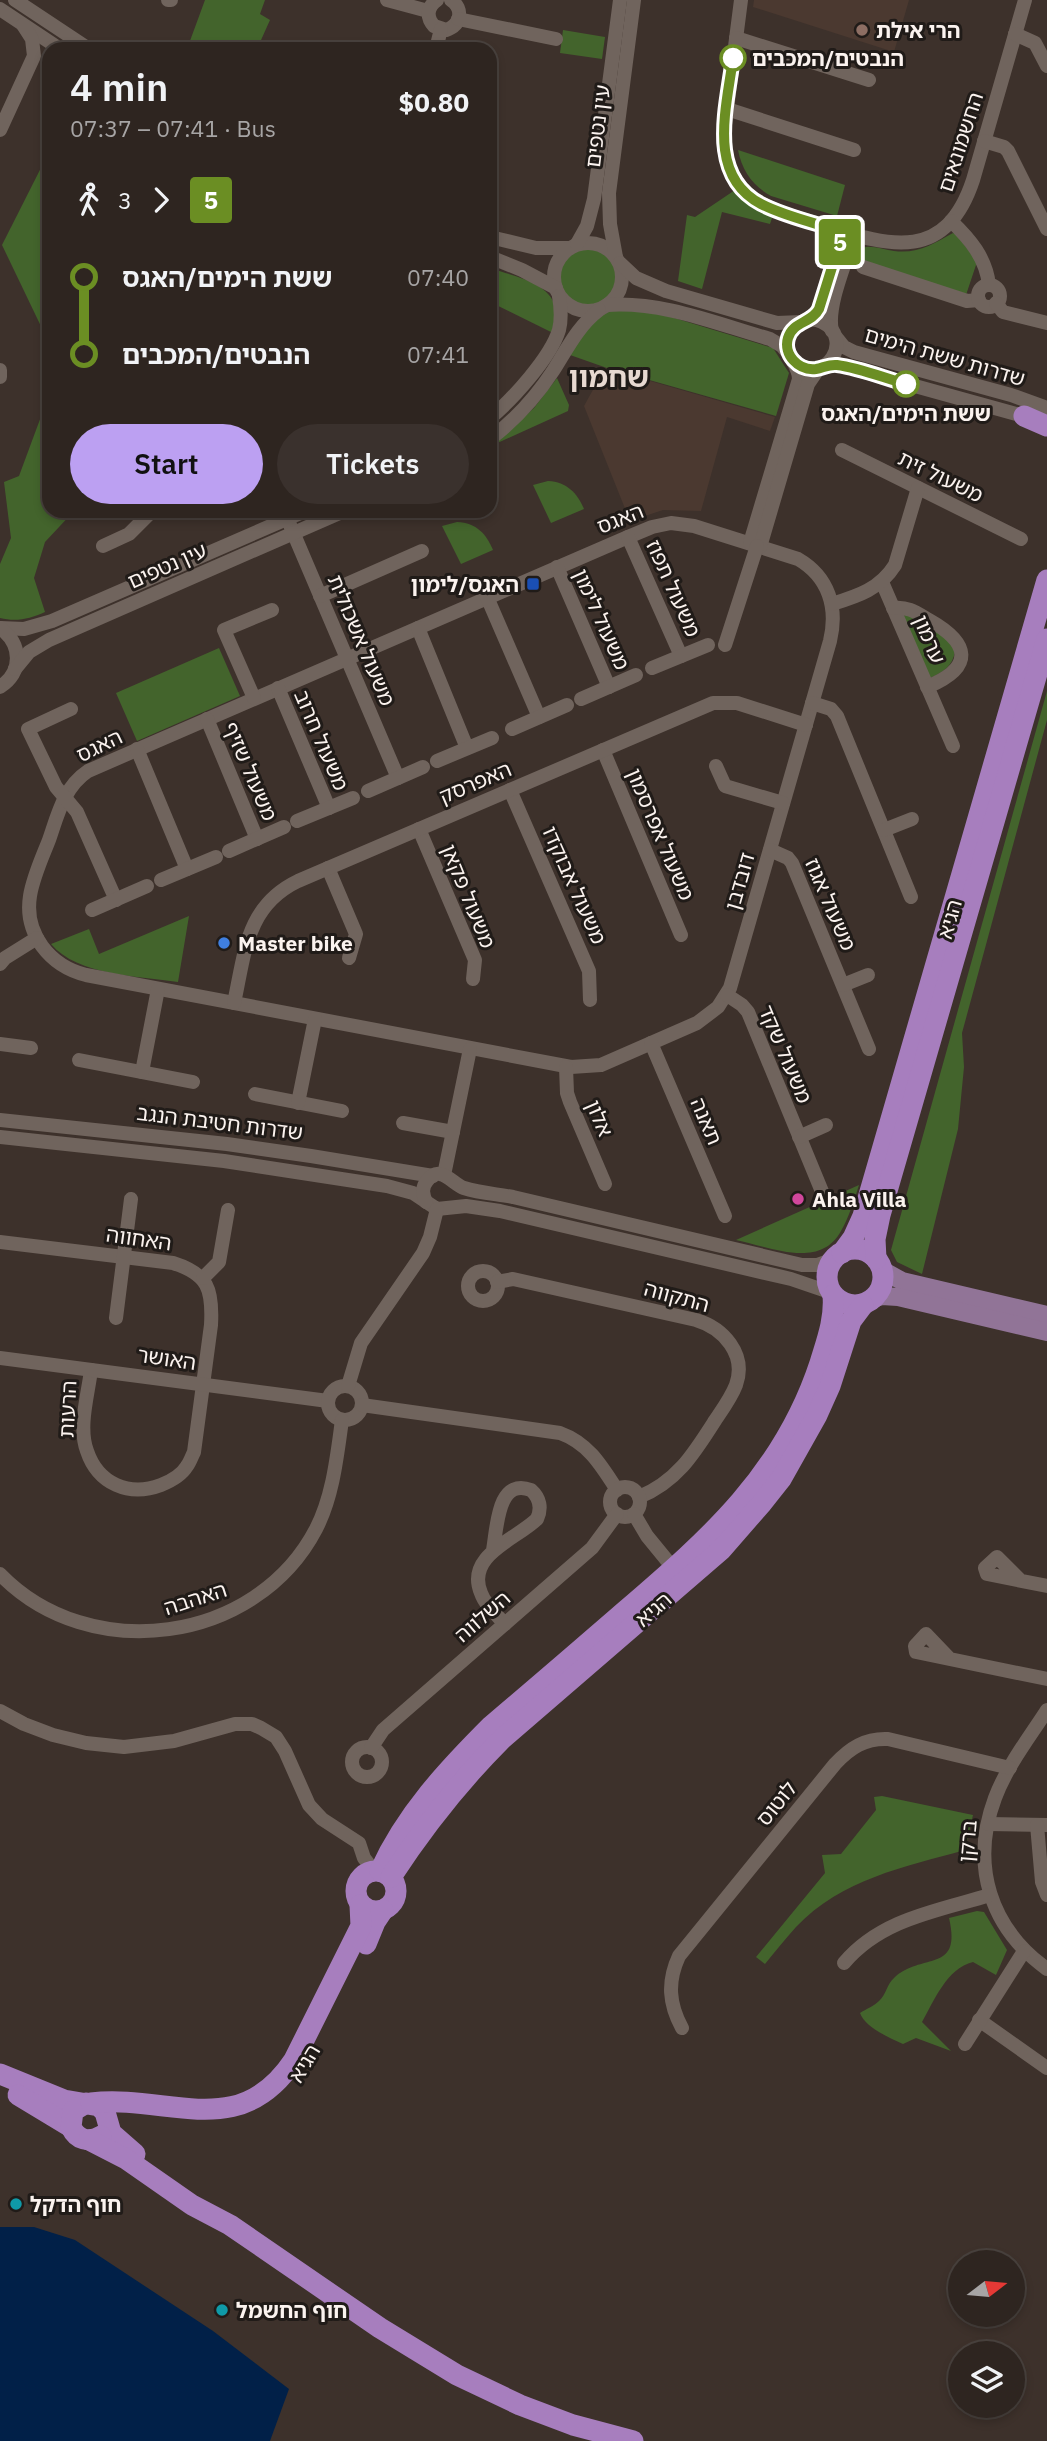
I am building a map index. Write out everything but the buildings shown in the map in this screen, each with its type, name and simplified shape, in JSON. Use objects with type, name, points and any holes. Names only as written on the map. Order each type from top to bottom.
[{"type":"highway","points":[[1024,416],[1047,424]]},
{"type":"highway","name":"הגיא","points":[[838,1256],[853,1238],[863,1216],[1047,580]]},
{"type":"highway","name":"הגיא","points":[[879,1264],[874,1244],[878,1222],[1047,639]]},
{"type":"highway","points":[[859,1250],[869,1253],[879,1264],[882,1286],[868,1302],[847,1304],[833,1294],[827,1274],[838,1256],[859,1250]]},
{"type":"highway","name":"הגיא","points":[[382,1873],[393,1842],[410,1817],[467,1750],[491,1726],[674,1569],[730,1515],[767,1469],[814,1380],[832,1324],[833,1294]]},
{"type":"highway","name":"הגיא","points":[[382,1873],[453,1790],[502,1739],[721,1550],[762,1503],[787,1468],[817,1415],[830,1386],[851,1321],[868,1302]]},
{"type":"highway","points":[[382,1873],[396,1888],[396,1895],[390,1906],[373,1912],[360,1905],[356,1896],[356,1885],[363,1875],[382,1873]]},
{"type":"highway","name":"הגיא","points":[[197,2109],[226,2109],[245,2103],[268,2090],[288,2069],[356,1936],[362,1920],[360,1905]]},
{"type":"highway","name":"הגיא","points":[[89,2103],[137,2101],[227,2115],[248,2113],[273,2102],[290,2087],[308,2059],[383,1910]]},
{"type":"highway","points":[[0,2074],[64,2100],[89,2103],[103,2109],[111,2133],[124,2146],[197,2198],[229,2225],[380,2328],[457,2375],[520,2405],[573,2425],[633,2441]]},
{"type":"highway","points":[[0,2087],[52,2114],[71,2127],[77,2136],[126,2159],[192,2205],[229,2225]]},
{"type":"highway","points":[[89,2140],[100,2137],[107,2127],[107,2119],[121,2105],[137,2101]]},
{"type":"highway","points":[[71,2127],[73,2111],[89,2103]]},
{"type":"main road","points":[[879,1264],[910,1291]]},
{"type":"main road","points":[[868,1302],[910,1291],[968,1305],[1047,1332]]},
{"type":"main road","points":[[968,1305],[1047,1315]]},
{"type":"street","points":[[15,0],[78,42]]},
{"type":"street","points":[[387,0],[433,5],[431,23],[441,29],[450,28],[458,19],[459,10],[450,0]]},
{"type":"street","name":"עין נטפים","points":[[572,246],[587,226],[594,199],[620,0]]},
{"type":"street","name":"עין נטפים","points":[[617,260],[610,232],[609,200],[634,0]]},
{"type":"street","name":"החשמונאים","points":[[741,0],[723,141],[733,177],[745,193],[763,205],[876,242],[912,243],[938,232],[951,221],[969,192],[1025,0]]},
{"type":"street","points":[[0,9],[49,42]]},
{"type":"street","points":[[458,19],[556,39]]},
{"type":"street","points":[[0,128],[31,65],[34,47],[23,25]]},
{"type":"street","points":[[438,42],[441,29]]},
{"type":"street","points":[[1015,33],[1035,43],[1047,66]]},
{"type":"street","points":[[736,38],[869,80]]},
{"type":"street","points":[[31,65],[42,60]]},
{"type":"street","points":[[726,108],[854,150]]},
{"type":"street","points":[[984,141],[1008,150],[1047,229]]},
{"type":"street","points":[[951,221],[970,240],[982,260],[988,272],[989,285]]},
{"type":"street","points":[[756,545],[798,382],[799,374],[787,344],[789,336],[795,327],[814,316],[848,234]]},
{"type":"street","points":[[725,645],[808,384],[835,353],[832,309],[848,234]]},
{"type":"street","points":[[497,239],[536,248],[589,242],[600,244],[636,278],[666,291],[774,322],[824,323],[834,334]]},
{"type":"street","points":[[497,411],[522,386],[554,342],[561,319],[553,275],[556,265],[572,246]]},
{"type":"street","points":[[497,260],[522,270],[557,292],[571,307],[592,311],[634,304],[666,309],[773,340],[807,369],[821,368]]},
{"type":"street","points":[[497,433],[527,405],[583,325],[618,293],[621,284],[617,260]]},
{"type":"street","points":[[863,267],[967,301],[979,300],[988,306],[996,303],[999,298],[998,291],[989,285]]},
{"type":"street","points":[[979,300],[979,290],[989,285]]},
{"type":"street","points":[[996,303],[1003,312],[1047,323]]},
{"type":"street","name":"שדרות ששת הימים","points":[[834,334],[844,347],[854,352],[1047,408]]},
{"type":"street","name":"שדרות ששת הימים","points":[[821,368],[839,365],[1024,416]]},
{"type":"street","points":[[0,370],[0,377]]},
{"type":"street","name":"משעול זית","points":[[842,450],[1021,539]]},
{"type":"street","points":[[832,604],[867,592],[882,582],[895,565],[918,488]]},
{"type":"street","points":[[103,546],[129,534],[145,518]]},
{"type":"street","name":"עין נטפים","points":[[0,628],[24,629],[52,621],[279,518]]},
{"type":"street","name":"משעול אשכולית","points":[[287,518],[398,778]]},
{"type":"street","name":"עין נטפים","points":[[0,687],[10,679],[29,652],[49,640],[328,518]]},
{"type":"street","name":"האגס","points":[[37,938],[31,922],[30,897],[65,798],[71,785],[84,774],[487,597],[659,525],[677,523],[694,526],[756,545]]},
{"type":"street","name":"משעול תפוז","points":[[628,537],[681,656]]},
{"type":"street","name":"דובדבן","points":[[470,1049],[566,1067],[586,1068],[601,1065],[703,1020],[714,1012],[727,995],[833,630],[832,604],[822,579],[807,565],[788,555],[756,545]]},
{"type":"street","points":[[320,596],[422,551]]},
{"type":"street","name":"משעול לימון","points":[[557,567],[609,687]]},
{"type":"street","name":"ערמון","points":[[882,582],[953,746]]},
{"type":"street","points":[[487,597],[539,717]]},
{"type":"street","name":"ערמון","points":[[893,608],[908,608],[946,629],[959,642],[961,656],[955,668],[943,679],[927,687]]},
{"type":"street","points":[[254,698],[224,630],[272,610]]},
{"type":"street","points":[[0,628],[14,643],[18,659],[15,669]]},
{"type":"street","points":[[418,628],[467,748]]},
{"type":"street","name":"משעול תפוז","points":[[652,668],[708,645]]},
{"type":"street","name":"משעול לימון","points":[[512,729],[636,676]]},
{"type":"street","name":"משעול חרוב","points":[[278,688],[329,808]]},
{"type":"street","name":"האפרסק","points":[[234,1003],[251,930],[261,910],[283,889],[718,702],[743,704],[806,725]]},
{"type":"street","points":[[812,703],[831,709],[837,716],[911,897]]},
{"type":"street","points":[[71,709],[28,729],[56,787],[77,811],[116,900]]},
{"type":"street","name":"משעול שזיף","points":[[206,719],[257,839]]},
{"type":"street","points":[[368,791],[492,738]]},
{"type":"street","points":[[137,749],[187,869]]},
{"type":"street","name":"משעול אפרסמון","points":[[603,750],[681,935]]},
{"type":"street","points":[[716,766],[725,786],[783,803]]},
{"type":"street","name":"משעול אבוקדו","points":[[510,790],[589,971],[590,1000]]},
{"type":"street","name":"משעול חרוב","points":[[291,824],[353,797]]},
{"type":"street","points":[[884,830],[912,819]]},
{"type":"street","name":"משעול שזיף","points":[[92,910],[291,824]]},
{"type":"street","name":"משעול פקאן","points":[[419,829],[475,960],[473,979]]},
{"type":"street","name":"משעול אגוז","points":[[770,850],[788,858],[792,863],[869,1049]]},
{"type":"street","points":[[328,868],[356,934],[349,958]]},
{"type":"street","points":[[0,964],[37,938],[55,961],[75,972],[470,1049],[444,1178]]},
{"type":"street","name":"משעול אגוז","points":[[843,985],[868,975]]},
{"type":"street","points":[[142,1073],[158,989]]},
{"type":"street","name":"משעול שקד","points":[[727,995],[748,1012],[823,1194]]},
{"type":"street","points":[[298,1103],[315,1019]]},
{"type":"street","points":[[0,1044],[31,1048]]},
{"type":"street","name":"תאנה","points":[[651,1044],[725,1216]]},
{"type":"street","points":[[79,1060],[193,1082]]},
{"type":"street","name":"אלון","points":[[566,1067],[570,1102],[605,1184]]},
{"type":"street","points":[[255,1094],[342,1111]]},
{"type":"street","name":"שדרות חטיבת הנגב","points":[[0,1120],[228,1144],[444,1178],[465,1188],[802,1265],[817,1265],[838,1256]]},
{"type":"street","points":[[403,1123],[453,1132]]},
{"type":"street","name":"משעול שקד","points":[[799,1136],[826,1125]]},
{"type":"street","name":"שדרות חטיבת הנגב","points":[[0,1137],[307,1172],[400,1189],[437,1206],[470,1206],[506,1212],[791,1279],[833,1294]]},
{"type":"street","points":[[437,1206],[423,1194],[424,1186],[444,1178]]},
{"type":"street","points":[[437,1206],[457,1198],[458,1190],[444,1178]]},
{"type":"street","points":[[116,1318],[131,1199]]},
{"type":"street","points":[[348,1386],[361,1343],[423,1253],[430,1237],[437,1206]]},
{"type":"street","points":[[204,1384],[212,1304],[203,1278],[219,1262],[228,1210]]},
{"type":"street","name":"האחווה","points":[[0,1242],[173,1263],[190,1268],[203,1278]]},
{"type":"street","name":"התקווה","points":[[497,1282],[513,1279],[707,1323],[721,1331],[733,1349],[739,1370],[737,1383],[729,1400],[696,1450],[676,1474],[657,1490],[639,1497]]},
{"type":"street","name":"האושר","points":[[0,1358],[328,1401]]},
{"type":"street","name":"הרעות","points":[[91,1370],[84,1429],[87,1452],[100,1475],[110,1483],[132,1491],[147,1490],[173,1480],[187,1468],[194,1452],[204,1384]]},
{"type":"street","points":[[348,1386],[359,1392],[362,1405],[356,1417],[342,1420],[332,1414],[328,1401],[334,1390],[348,1386]]},
{"type":"street","points":[[362,1405],[559,1433],[574,1438],[587,1449],[617,1490]]},
{"type":"street","name":"האהבה","points":[[0,1574],[30,1601],[82,1625],[107,1630],[160,1631],[220,1616],[245,1604],[275,1581],[316,1530],[332,1480],[342,1420]]},
{"type":"street","points":[[627,1487],[639,1497],[640,1503],[635,1514],[624,1517],[617,1514],[611,1506],[610,1500],[617,1490],[627,1487]]},
{"type":"street","name":"השלווה","points":[[371,1748],[383,1730],[592,1548],[617,1514]]},
{"type":"street","points":[[635,1514],[647,1536],[674,1569]]},
{"type":"street","points":[[493,1550],[481,1569],[479,1585],[486,1602],[505,1624]]},
{"type":"street","points":[[1019,1579],[1047,1586]]},
{"type":"street","points":[[948,1657],[1047,1679]]},
{"type":"street","name":"ברקן","points":[[1047,1710],[1042,1727],[1010,1768],[995,1798],[988,1824],[985,1862],[990,1895],[1006,1930],[1024,1951],[1047,1969]]},
{"type":"street","points":[[0,1712],[53,1735],[86,1743],[124,1747],[174,1741],[235,1724],[252,1724],[275,1737],[285,1751],[309,1805],[322,1819],[359,1843],[364,1858],[382,1873]]},
{"type":"street","name":"לוטוס","points":[[682,2028],[671,1996],[672,1976],[680,1956],[828,1773],[849,1751],[871,1740],[888,1740],[1010,1768]]},
{"type":"street","points":[[988,1824],[1042,1825],[1042,1882],[1047,1895]]},
{"type":"street","points":[[844,1963],[864,1942],[885,1928],[990,1895]]},
{"type":"street","points":[[965,2044],[1024,1951]]},
{"type":"street","points":[[979,2020],[1047,2068]]},
{"type":"shaded area","name":"הרי אילת","points":[[754,0],[909,0],[894,52],[753,7]]},
{"type":"shaded area","points":[[605,368],[775,417],[770,431],[727,417],[701,511],[663,510],[630,521],[584,406]]},
{"type":"green space","points":[[205,0],[265,0],[260,14],[270,20],[260,42],[190,42]]},
{"type":"green space","points":[[563,30],[605,37],[602,59],[560,53]]},
{"type":"green space","points":[[738,150],[845,185],[837,216],[765,192],[745,171]]},
{"type":"green space","points":[[42,166],[42,328],[2,245]]},
{"type":"green space","points":[[735,190],[751,207],[772,218],[770,224],[722,212],[702,289],[678,281],[687,215],[695,217]]},
{"type":"green space","points":[[953,233],[977,262],[966,295],[855,259],[864,248],[911,251]]},
{"type":"green space","points":[[582,249],[594,249],[604,253],[612,261],[616,277],[612,293],[604,301],[594,305],[582,305],[572,301],[564,293],[560,283],[560,271],[564,261],[572,253]]},
{"type":"green space","points":[[497,270],[520,277],[548,293],[556,311],[553,333],[497,305]]},
{"type":"green space","points":[[615,309],[648,310],[773,348],[789,373],[776,416],[570,355],[588,328],[601,316]]},
{"type":"green space","points":[[557,378],[569,405],[568,411],[497,443],[497,441],[534,408]]},
{"type":"green space","points":[[42,414],[42,518],[67,518],[45,542],[34,578],[45,612],[12,620],[0,618],[0,564],[11,538],[4,482],[19,476]]},
{"type":"green space","points":[[548,481],[570,489],[584,509],[551,523],[533,485]]},
{"type":"green space","points":[[457,522],[480,530],[493,550],[461,564],[442,526]]},
{"type":"green space","points":[[906,614],[945,635],[955,651],[947,668],[930,678],[902,615]]},
{"type":"green space","points":[[219,648],[240,696],[137,741],[116,693]]},
{"type":"green space","points":[[1047,691],[1047,720],[962,1033],[964,1067],[958,1129],[922,1274],[897,1262],[891,1250]]},
{"type":"green space","points":[[189,916],[178,982],[93,969],[63,955],[51,944],[89,929],[99,954]]},
{"type":"green space","points":[[859,1185],[841,1231],[832,1243],[821,1250],[793,1253],[736,1240]]},
{"type":"green space","points":[[882,1796],[973,1815],[965,1850],[897,1869],[833,1897],[796,1927],[765,1964],[756,1957],[825,1873],[822,1855],[841,1854],[876,1810],[874,1797]]},
{"type":"green space","points":[[977,1911],[984,1912],[1007,1950],[996,1975],[973,1962],[964,1965],[942,1986],[931,2005],[922,2022],[951,2051],[916,2038],[903,2044],[878,2032],[867,2023],[860,2013],[879,2001],[894,1978],[905,1970],[945,1955],[952,1936],[949,1918]]},
{"type":"water","points":[[0,2227],[34,2227],[75,2240],[213,2331],[289,2389],[270,2441],[0,2441]]},
{"type":"bus line","name":"5","points":[[733,58],[723,141],[733,177],[745,193],[763,205],[843,232],[819,309],[809,320],[798,324],[790,332],[787,344],[792,359],[807,369],[837,365],[906,384]]},
{"type":"place","name":"הרי אילת","points":[[862,30]]},
{"type":"place","name":"הנבטים/המכבים","points":[[733,58]]},
{"type":"place","name":"ששת הימים/האגס","points":[[906,384]]},
{"type":"place","name":"האגס/לימון","points":[[533,584]]},
{"type":"place","name":"Master bike","points":[[224,943]]},
{"type":"place","name":"Ahla Villa","points":[[798,1199]]},
{"type":"place","name":"חוף הדקל","points":[[16,2204]]},
{"type":"place","name":"חוף החשמל","points":[[222,2310]]},
{"type":"district","name":"שחמון","points":[[609,376]]}]
